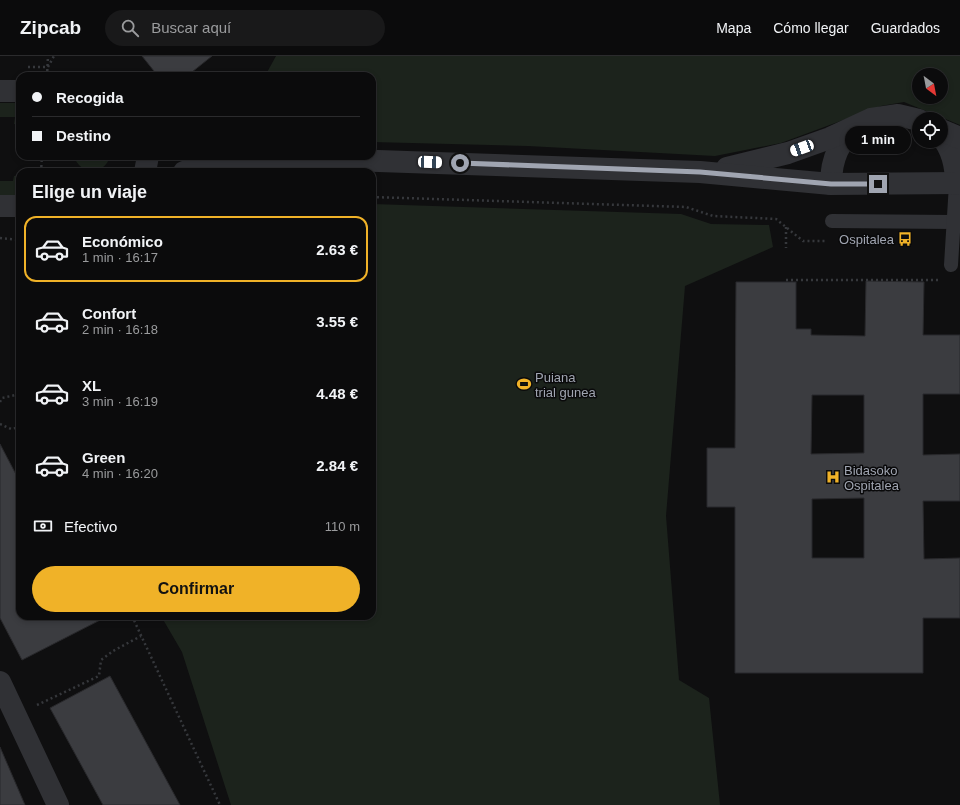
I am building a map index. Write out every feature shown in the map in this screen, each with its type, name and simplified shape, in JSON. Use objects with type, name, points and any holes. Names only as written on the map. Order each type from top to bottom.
[{"type":"street","points":[[0,91],[16,91]]},
{"type":"street","points":[[700,172],[745,164],[788,153],[830,138],[871,119],[898,115],[912,118]]},
{"type":"street","points":[[831,184],[831,170],[834,157],[840,144],[848,134],[871,119]]},
{"type":"street","points":[[948,133],[960,138]]},
{"type":"street","points":[[349,160],[700,172],[831,184],[958,184],[953,155],[948,147]]},
{"type":"street","points":[[196,168],[220,160]]},
{"type":"street","points":[[0,206],[16,206]]},
{"type":"street","points":[[2,693],[58,805]]},
{"type":"lane","points":[[952,265],[958,184]]},
{"type":"lane","points":[[832,221],[954,222]]},
{"type":"path","points":[[47,72],[48,56]]},
{"type":"path","points":[[48,67],[54,56]]},
{"type":"path","points":[[376,197],[686,207],[713,216],[776,219],[803,241],[832,241]]},
{"type":"path","points":[[786,227],[786,248]]},
{"type":"path","points":[[0,238],[16,240]]},
{"type":"path","points":[[786,280],[944,280]]},
{"type":"path","points":[[0,402],[2,398],[16,395]]},
{"type":"path","points":[[0,424],[11,429],[16,428]]},
{"type":"path","points":[[134,620],[220,805]]},
{"type":"path","points":[[33,700],[36,705],[99,676],[101,660],[141,636]]},
{"type":"shaded area","points":[[276,56],[960,56],[960,125],[948,120],[948,112],[928,112],[904,102],[881,106],[781,143],[715,156],[528,146],[376,142],[376,72],[267,72]]},
{"type":"shaded area","points":[[0,103],[16,103],[16,124],[14,124],[15,117],[0,117]]},
{"type":"shaded area","points":[[76,160],[108,160],[101,168],[83,168]]},
{"type":"shaded area","points":[[14,176],[16,176],[16,195],[0,195],[0,181],[13,181]]},
{"type":"shaded area","points":[[376,204],[681,214],[711,224],[769,225],[773,247],[685,286],[666,516],[679,680],[709,698],[720,805],[231,805],[182,652],[163,620],[376,620]]},
{"type":"building","points":[[142,56],[212,56],[192,72],[155,72]]},
{"type":"building","name":"Bidasoko Ospitalea","points":[[866,281],[924,282],[923,335],[960,335],[960,394],[923,394],[923,455],[960,454],[960,501],[923,501],[924,559],[960,558],[960,618],[923,618],[923,673],[735,673],[735,507],[707,507],[707,448],[735,448],[736,282],[796,282],[796,329],[811,329],[811,335],[865,336]],"holes":[[[812,395],[864,395],[864,453],[811,454]],[[864,498],[864,558],[812,558],[812,499]]]},
{"type":"building","points":[[0,444],[16,474],[16,620],[100,620],[22,660],[0,618]]},
{"type":"building","points":[[110,676],[180,805],[103,805],[50,708]]},
{"type":"building","points":[[0,747],[25,805],[0,805]]},
{"type":"place","name":"Ospitalea","points":[[905,239]]},
{"type":"place","name":"Puiana trial gunea","points":[[524,384]]},
{"type":"place","name":"Bidasoko Ospitalea","points":[[833,477]]},
{"type":"route","points":[[460,163],[700,172],[831,184],[878,184]]}]
